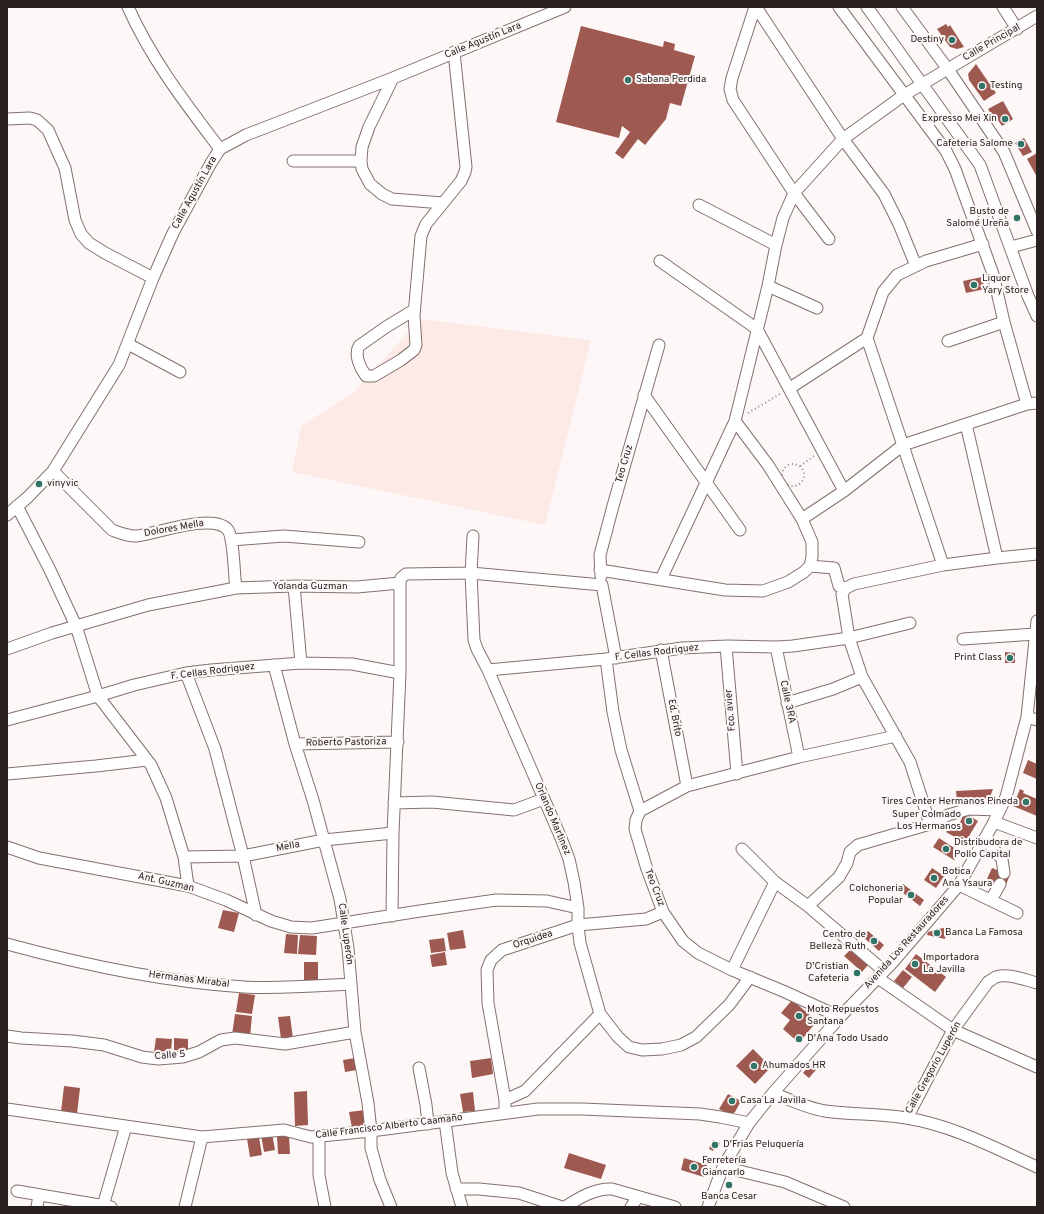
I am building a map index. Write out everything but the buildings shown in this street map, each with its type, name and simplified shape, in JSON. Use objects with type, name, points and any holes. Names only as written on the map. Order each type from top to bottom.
[{"type":"street","points":[[128,7],[138,30],[180,96],[220,149]]},
{"type":"street","name":"Calle Agustín Lara","points":[[10,511],[37,488],[53,471],[119,366],[153,278],[173,234],[220,149],[246,135],[393,78],[565,7]]},
{"type":"street","points":[[755,7],[843,139],[884,194],[899,224],[916,266]]},
{"type":"street","points":[[755,7],[732,78],[730,89],[733,100],[794,193],[829,239]]},
{"type":"street","points":[[802,519],[844,491],[903,445],[1032,404],[1004,322],[993,274],[955,169],[946,151],[839,7]]},
{"type":"street","points":[[867,7],[980,165],[1028,296],[1037,316]]},
{"type":"street","points":[[903,7],[947,68],[1004,152],[1037,231]]},
{"type":"street","points":[[1003,7],[1017,29]]},
{"type":"street","name":"Calle Principal","points":[[661,579],[735,421],[768,286],[776,245],[783,218],[794,193],[843,139],[904,95],[947,68],[1017,29],[1037,16]]},
{"type":"street","points":[[414,310],[359,346],[357,352],[358,358],[366,376],[374,376],[401,360],[414,350],[416,345],[414,310],[421,236],[426,224],[461,181],[465,172],[466,167],[454,52]]},
{"type":"street","points":[[393,78],[369,127],[362,147],[362,169],[370,184],[382,194],[392,199],[443,203]]},
{"type":"street","points":[[7,119],[30,118],[37,120],[48,130],[65,168],[75,220],[81,234],[89,243],[153,278]]},
{"type":"street","points":[[293,161],[361,161]]},
{"type":"street","points":[[700,204],[776,245]]},
{"type":"street","points":[[1011,247],[1037,240]]},
{"type":"street","points":[[943,565],[867,338],[883,292],[897,275],[926,261],[983,244]]},
{"type":"street","points":[[660,261],[757,329],[844,491]]},
{"type":"street","points":[[768,286],[817,308]]},
{"type":"street","points":[[948,341],[1004,322]]},
{"type":"street","points":[[790,388],[867,338]]},
{"type":"street","points":[[128,344],[180,372]]},
{"type":"street","name":"Teo Cruz","points":[[602,585],[600,556],[658,345]]},
{"type":"street","points":[[644,395],[740,530]]},
{"type":"street","points":[[600,570],[725,590],[763,591],[788,582],[804,572],[810,566],[812,557],[812,542],[802,519],[768,465],[735,421]]},
{"type":"street","points":[[966,424],[996,558]]},
{"type":"street","name":"Dolores Mella","points":[[53,471],[112,530],[124,535],[135,536],[197,523],[217,523],[228,530],[231,540]]},
{"type":"street","points":[[10,511],[50,570],[76,626],[98,696],[151,765],[166,798],[184,857],[188,886]]},
{"type":"street","points":[[236,588],[231,540],[284,536],[359,542]]},
{"type":"street","name":"Orlando Martinez","points":[[473,536],[471,574],[474,640],[476,649],[488,670],[569,859],[578,908],[580,943],[600,1014],[618,1037],[629,1046],[642,1050],[662,1049],[681,1045],[696,1037],[729,1005],[750,977]]},
{"type":"street","points":[[930,824],[910,762],[862,677],[849,638],[842,594],[846,588],[854,584],[943,565],[1037,554]]},
{"type":"street","points":[[810,566],[834,568],[839,586],[846,588]]},
{"type":"street","name":"Yolanda Guzman","points":[[7,649],[52,633],[148,606],[236,588],[294,586],[357,587],[400,583],[401,578],[406,574],[471,574],[602,585]]},
{"type":"street","points":[[392,916],[393,833],[400,673],[400,583]]},
{"type":"street","points":[[602,585],[605,599],[611,659],[612,712],[621,750],[640,811],[687,786],[896,736]]},
{"type":"street","points":[[294,586],[301,663]]},
{"type":"street","name":"F. Cellas Rodriguez","points":[[488,670],[611,659],[661,650],[682,648],[726,646],[793,646],[849,638],[910,623]]},
{"type":"street","points":[[963,639],[1036,627]]},
{"type":"street","name":"Avenida Los Restauradores","points":[[708,1207],[723,1168],[749,1123],[773,1093],[840,1017],[881,974],[959,885],[1006,797],[1032,719],[1036,627]]},
{"type":"street","name":"Fco. avier","points":[[726,646],[737,774]]},
{"type":"street","name":"Calle 3RA","points":[[776,647],[799,758]]},
{"type":"street","name":"Ed. Brito","points":[[661,650],[687,786]]},
{"type":"street","name":"F. Cellas Rodriguez","points":[[7,720],[98,696],[134,684],[186,673],[301,663],[352,664],[400,673]]},
{"type":"street","name":"Calle Luperón","points":[[274,665],[295,744],[340,899],[348,948],[355,1032],[368,1104],[371,1148],[374,1164],[391,1207]]},
{"type":"street","points":[[186,673],[215,749],[243,856],[256,915]]},
{"type":"street","points":[[787,703],[824,692],[862,677]]},
{"type":"street","name":"Roberto Pastoriza","points":[[295,744],[398,742]]},
{"type":"street","points":[[7,774],[147,760]]},
{"type":"street","points":[[394,803],[432,802],[514,810],[544,799]]},
{"type":"street","points":[[808,906],[839,877],[847,863],[850,852],[858,846],[930,824],[948,815],[969,809],[999,810]]},
{"type":"street","name":"Teo Cruz","points":[[640,811],[636,820],[635,829],[646,866],[662,912],[683,941],[698,953],[732,970],[840,1017]]},
{"type":"street","points":[[994,822],[1037,838]]},
{"type":"street","name":"Mella","points":[[184,857],[243,856],[324,840],[393,833]]},
{"type":"street","points":[[985,838],[1002,860],[1004,873]]},
{"type":"street","name":"Ant. Guzman","points":[[7,847],[39,858],[152,878],[188,886],[226,900],[271,922],[291,927],[312,928],[344,924],[496,900],[547,901],[578,908]]},
{"type":"street","points":[[742,849],[775,882],[808,906],[881,974],[953,1030],[1037,1066]]},
{"type":"street","points":[[732,970],[775,882]]},
{"type":"street","points":[[991,900],[1000,884]]},
{"type":"street","points":[[959,885],[1017,913]]},
{"type":"street","name":"Orquidea","points":[[505,1100],[488,1003],[487,970],[491,960],[502,950],[578,925],[646,919],[662,912]]},
{"type":"street","name":"Hermanas Mirabal","points":[[7,944],[48,955],[167,979],[243,987],[276,988],[351,984]]},
{"type":"street","name":"Calle Gregorio Luperón","points":[[906,1118],[953,1030],[988,982],[996,977],[1013,977],[1037,983]]},
{"type":"street","points":[[505,1112],[505,1100],[525,1091],[600,1014]]},
{"type":"street","name":"Calle 5","points":[[7,1036],[104,1045],[142,1057],[158,1059],[183,1057],[199,1052],[221,1040],[235,1038],[285,1044],[355,1032]]},
{"type":"street","points":[[419,1068],[428,1124]]},
{"type":"street","points":[[773,1093],[806,1106],[824,1111],[906,1118],[955,1131],[1037,1167]]},
{"type":"street","name":"Calle Francisco Alberto Caamaño","points":[[7,1109],[202,1138],[284,1130],[311,1137],[445,1122],[505,1112],[538,1109],[613,1110],[700,1114],[749,1123]]},
{"type":"street","points":[[445,1122],[452,1173],[462,1207]]},
{"type":"street","points":[[17,1191],[107,1206],[126,1126]]},
{"type":"street","points":[[319,1136],[319,1175],[325,1207]]},
{"type":"street","points":[[185,1207],[202,1138]]},
{"type":"street","points":[[723,1168],[785,1182],[844,1207]]},
{"type":"street","points":[[456,1189],[479,1189],[519,1194],[563,1207],[577,1199],[604,1188],[675,1207]]},
{"type":"street","points":[[37,1207],[39,1195]]},
{"type":"street","points":[[631,1207],[638,1197]]},
{"type":"path","points":[[735,421],[790,388]]},
{"type":"path","points":[[800,466],[822,450]]},
{"type":"path","points":[[792,464],[800,466],[804,472],[803,482],[794,487],[786,484],[781,476],[784,468],[792,464]]},
{"type":"shaded area","points":[[420,319],[591,340],[545,525],[292,472],[301,426],[354,392]]},
{"type":"place","name":"Destiny","points":[[952,40]]},
{"type":"place","name":"Sabana Perdida","points":[[628,80]]},
{"type":"place","name":"Testing","points":[[982,86]]},
{"type":"place","name":"Expresso Mei Xin","points":[[1005,119]]},
{"type":"place","name":"Cafeteria Salome","points":[[1021,144]]},
{"type":"place","name":"Busto de Salomé Ureña","points":[[1017,218]]},
{"type":"place","name":"Liquor Yary Store","points":[[974,285]]},
{"type":"place","name":"vinyvic","points":[[39,484]]},
{"type":"place","name":"Print Class","points":[[1010,658]]},
{"type":"place","name":"Tires Center Hermanos Pineda","points":[[1026,802]]},
{"type":"place","name":"Super Colmado Los Hermanos","points":[[969,821]]},
{"type":"place","name":"Distribudora de Pollo Capital","points":[[946,849]]},
{"type":"place","name":"Botica Ana Ysaura","points":[[934,878]]},
{"type":"place","name":"Colchoneria Popular","points":[[911,895]]},
{"type":"place","name":"Banca La Famosa","points":[[937,933]]},
{"type":"place","name":"Centro de Belleza Ruth","points":[[874,941]]},
{"type":"place","name":"Importadora La Javilla","points":[[915,964]]},
{"type":"place","name":"D'Cristian Cafeteria","points":[[857,973]]},
{"type":"place","name":"Moto Repuestos Santana","points":[[799,1016]]},
{"type":"place","name":"D'Ana Todo Usado","points":[[799,1039]]},
{"type":"place","name":"Ahumados HR","points":[[754,1066]]},
{"type":"place","name":"Casa La Javilla","points":[[732,1101]]},
{"type":"place","name":"D'Frias Peluquería","points":[[715,1145]]},
{"type":"place","name":"Ferretería Giancarlo","points":[[694,1167]]},
{"type":"place","name":"Banca Cesar","points":[[729,1185]]}]
